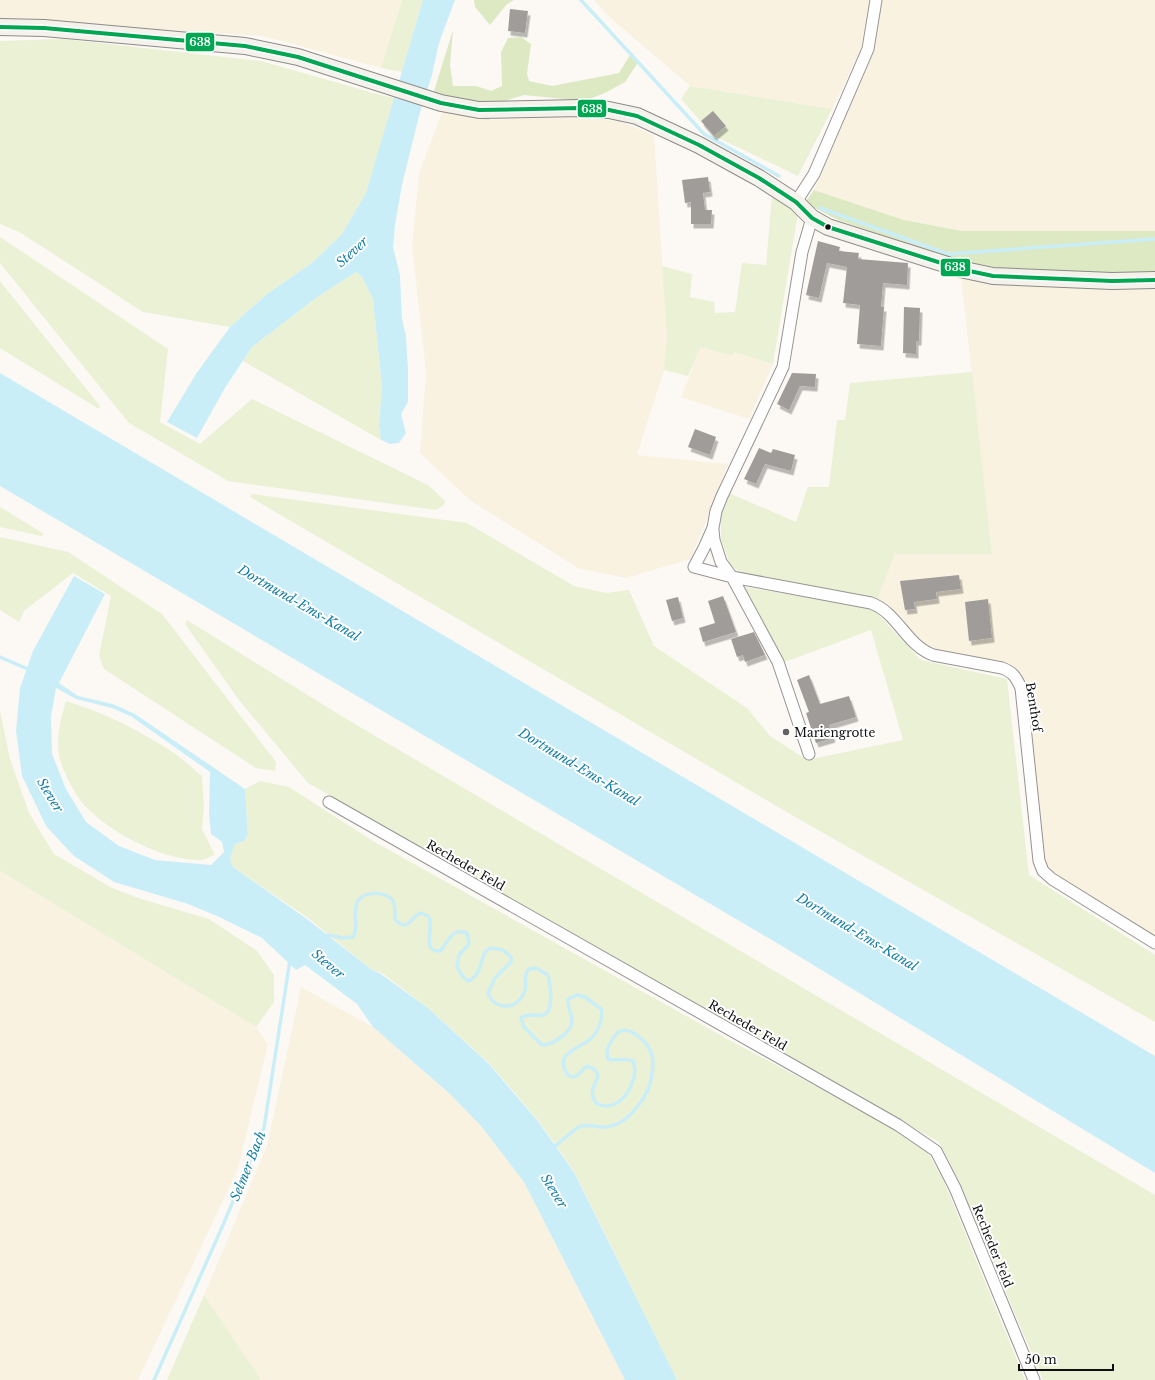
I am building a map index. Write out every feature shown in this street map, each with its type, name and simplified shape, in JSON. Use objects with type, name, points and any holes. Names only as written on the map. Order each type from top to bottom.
[{"type":"street","points":[[796,202],[814,174],[868,49],[876,0]]},
{"type":"street","points":[[0,27],[44,28],[245,46],[298,57],[387,87],[441,103],[479,110],[580,108],[609,110],[637,116],[699,145],[759,178],[796,202],[812,218],[828,227],[972,272],[993,276],[1112,281],[1155,280]]},
{"type":"street","name":"Benthof","points":[[812,218],[802,252],[783,367],[722,496],[716,510],[713,528],[694,566],[732,577],[881,606],[913,643],[923,652],[1011,671],[1016,677],[1021,688],[1039,861],[1043,870],[1052,879],[1155,943]]},
{"type":"street","points":[[713,528],[714,540],[721,562],[732,577],[778,662],[809,754]]},
{"type":"street","name":"Recheder Feld","points":[[329,802],[898,1125],[936,1151],[955,1188],[1034,1380]]},
{"type":"shaded area","points":[[0,0],[402,0],[381,68],[263,36],[0,20]]},
{"type":"shaded area","points":[[594,0],[869,0],[861,49],[832,109],[690,86],[608,16]]},
{"type":"shaded area","points":[[881,0],[1155,0],[1155,231],[962,231],[904,220],[814,190],[873,48]]},
{"type":"shaded area","points":[[443,110],[489,120],[566,116],[619,121],[654,135],[667,337],[664,370],[637,455],[728,464],[691,559],[625,578],[578,568],[471,501],[420,453],[426,372],[412,246],[419,173]]},
{"type":"shaded area","points":[[960,269],[1155,280],[1155,943],[1043,871],[1021,688],[1010,663],[925,648],[877,600],[895,554],[992,554]]},
{"type":"shaded area","points":[[701,347],[732,356],[734,352],[773,364],[749,419],[681,397]]},
{"type":"shaded area","points":[[0,871],[256,1027],[268,1044],[238,1169],[138,1380],[0,1380]]},
{"type":"shaded area","points":[[301,987],[373,1027],[450,1094],[481,1126],[524,1182],[625,1380],[261,1380],[204,1295],[267,1146]]},
{"type":"green space","points":[[402,0],[423,0],[402,72],[381,68]]},
{"type":"green space","points":[[474,0],[514,0],[507,4],[490,25],[475,7]]},
{"type":"green space","points":[[453,30],[450,65],[453,86],[476,86],[491,91],[502,86],[501,52],[508,38],[521,37],[531,44],[527,74],[529,81],[552,86],[619,73],[632,52],[637,64],[625,82],[605,93],[584,101],[524,95],[501,102],[489,120],[457,115],[430,104]]},
{"type":"green space","points":[[63,39],[261,61],[395,98],[366,193],[342,234],[312,263],[267,294],[230,327],[143,312],[21,233],[0,224],[0,41]]},
{"type":"green space","points":[[690,86],[832,109],[798,176],[714,136],[681,99]]},
{"type":"green space","points":[[814,190],[904,220],[962,231],[1155,231],[1155,273],[1132,275],[1011,270],[952,259],[838,220],[805,203]]},
{"type":"green space","points":[[772,196],[798,213],[773,364],[734,352],[732,356],[701,347],[688,376],[664,370],[667,337],[662,266],[692,274],[690,297],[714,302],[715,313],[735,312],[742,263],[766,265]]},
{"type":"green space","points":[[0,237],[168,349],[160,422],[200,444],[252,399],[428,485],[445,501],[444,505],[436,510],[228,481],[129,423],[0,263]]},
{"type":"green space","points":[[356,272],[362,277],[373,299],[382,387],[379,425],[381,440],[243,361],[252,347],[316,298]]},
{"type":"green space","points":[[0,281],[100,406],[99,409],[0,348]]},
{"type":"green space","points":[[972,372],[992,554],[895,554],[877,600],[743,574],[730,565],[721,539],[721,515],[729,493],[796,522],[808,487],[829,487],[837,420],[845,420],[850,383]]},
{"type":"green space","points":[[252,494],[467,523],[574,586],[606,593],[629,590],[654,646],[747,708],[770,736],[807,760],[903,740],[871,630],[782,663],[744,587],[872,608],[921,660],[1007,679],[1029,875],[1155,955],[1155,1022],[797,818],[250,497]]},
{"type":"green space","points":[[0,507],[44,534],[41,536],[0,527]]},
{"type":"green space","points":[[0,537],[68,552],[162,614],[276,762],[275,771],[256,768],[104,669],[99,656],[111,596],[73,573],[24,611],[19,622],[0,610]]},
{"type":"green space","points":[[187,620],[343,717],[1155,1195],[1155,1380],[1043,1380],[958,1179],[939,1142],[308,783],[239,700],[185,624]]},
{"type":"green space","points":[[66,701],[107,716],[159,743],[202,776],[204,806],[202,829],[215,855],[198,860],[168,855],[152,850],[108,826],[81,802],[69,782],[59,755],[59,734]]},
{"type":"green space","points":[[0,711],[10,759],[29,813],[54,854],[112,888],[141,899],[209,919],[257,951],[274,975],[274,1002],[256,1027],[0,871]]},
{"type":"green space","points":[[260,781],[289,787],[373,841],[731,1041],[897,1130],[928,1153],[943,1179],[1025,1380],[677,1380],[574,1171],[537,1119],[488,1062],[428,1008],[382,973],[372,970],[308,918],[233,867],[230,859],[235,844],[244,841],[248,835],[245,789]]},
{"type":"green space","points":[[204,1295],[261,1380],[167,1380]]},
{"type":"water","name":"Stever","points":[[423,0],[455,0],[439,43],[432,75],[419,116],[402,185],[395,225],[393,247],[400,275],[402,319],[406,336],[408,370],[408,402],[401,414],[406,433],[399,443],[390,444],[381,440],[379,425],[382,387],[373,299],[362,277],[356,272],[316,298],[252,347],[225,388],[197,438],[167,422],[196,374],[230,327],[267,294],[312,263],[342,234],[366,193]]},
{"type":"water","name":"Dortmund-Ems-Kanal","points":[[0,373],[1155,1056],[1155,1173],[782,946],[0,486]]},
{"type":"water","name":"Stever","points":[[74,576],[105,594],[59,683],[78,696],[113,704],[135,714],[245,789],[248,835],[244,841],[235,844],[230,859],[233,867],[307,919],[372,970],[381,974],[428,1008],[488,1063],[537,1120],[574,1172],[677,1380],[625,1380],[524,1182],[481,1126],[450,1094],[373,1027],[357,1004],[305,965],[296,970],[262,938],[217,916],[188,904],[114,882],[74,856],[46,826],[22,776],[16,731],[20,688],[33,651]],"holes":[[[56,688],[76,699],[112,708],[132,717],[210,772],[209,814],[211,834],[222,842],[224,852],[211,865],[155,860],[119,846],[86,822],[66,789],[52,754],[51,717]]]},
{"type":"building","points":[[510,9],[528,11],[525,33],[508,31]]},
{"type":"building","points":[[713,111],[726,126],[714,136],[701,121]]},
{"type":"building","points":[[708,177],[710,192],[703,193],[705,210],[712,210],[711,224],[691,224],[691,202],[685,203],[682,180]]},
{"type":"building","points":[[818,241],[840,247],[839,251],[859,253],[858,259],[908,263],[907,285],[883,283],[881,307],[884,307],[881,346],[857,344],[860,305],[843,303],[847,267],[827,263],[819,298],[806,295]]},
{"type":"building","points":[[904,307],[920,308],[919,341],[916,341],[916,354],[903,353]]},
{"type":"building","points":[[792,373],[816,374],[815,387],[800,386],[789,410],[777,404]]},
{"type":"building","points":[[695,429],[716,437],[710,455],[688,447]]},
{"type":"building","points":[[759,448],[771,453],[773,449],[795,455],[791,471],[765,464],[756,484],[744,479]]},
{"type":"building","points":[[959,575],[961,589],[936,592],[937,599],[914,602],[915,609],[905,610],[900,581]]},
{"type":"building","points":[[723,596],[736,632],[703,642],[699,628],[715,623],[708,601]]},
{"type":"building","points":[[678,597],[683,618],[672,621],[666,600]]},
{"type":"building","points":[[988,599],[992,638],[969,641],[965,602]]},
{"type":"building","points":[[754,632],[765,655],[745,662],[743,655],[737,657],[731,639]]},
{"type":"building","points":[[809,675],[820,704],[849,696],[856,717],[829,725],[833,738],[816,743],[806,713],[809,712],[797,680]]},
{"type":"waterway","points":[[581,0],[704,134],[779,176]]},
{"type":"waterway","points":[[820,208],[948,254],[1155,239]]},
{"type":"waterway","points":[[0,657],[30,670]]},
{"type":"waterway","points":[[328,935],[343,938],[353,937],[356,928],[355,910],[358,901],[361,897],[377,893],[391,899],[394,903],[395,919],[403,925],[406,925],[421,913],[428,916],[430,921],[429,943],[430,947],[434,950],[440,951],[451,936],[457,932],[467,933],[469,944],[459,955],[457,967],[464,978],[469,981],[474,977],[480,968],[486,951],[490,948],[503,950],[511,957],[511,962],[495,978],[488,993],[495,1003],[505,1006],[516,1003],[524,993],[526,975],[529,969],[536,968],[548,975],[551,997],[547,1013],[543,1015],[527,1015],[521,1018],[524,1027],[542,1045],[556,1041],[569,1030],[572,1021],[568,999],[577,995],[585,997],[601,1009],[602,1015],[600,1024],[592,1037],[570,1052],[565,1057],[563,1063],[567,1074],[573,1077],[587,1066],[594,1069],[598,1075],[592,1092],[596,1103],[601,1105],[612,1105],[619,1102],[629,1090],[634,1075],[635,1068],[633,1061],[627,1059],[608,1059],[607,1050],[614,1037],[619,1032],[625,1030],[634,1033],[642,1039],[651,1053],[653,1068],[647,1091],[637,1107],[615,1125],[607,1127],[585,1125],[579,1127],[555,1146]]},
{"type":"waterway","name":"Selmer Bach","points":[[154,1380],[223,1225],[264,1128],[290,960]]},
{"type":"transit line","name":"638","points":[[0,27],[44,28],[245,46],[298,57],[441,103],[479,110],[580,108],[609,110],[637,116],[699,145],[759,178],[796,202],[812,218],[828,227],[960,269],[993,276],[1112,281],[1155,280]]},
{"type":"place","name":"Mariengrotte","points":[[786,732]]}]
